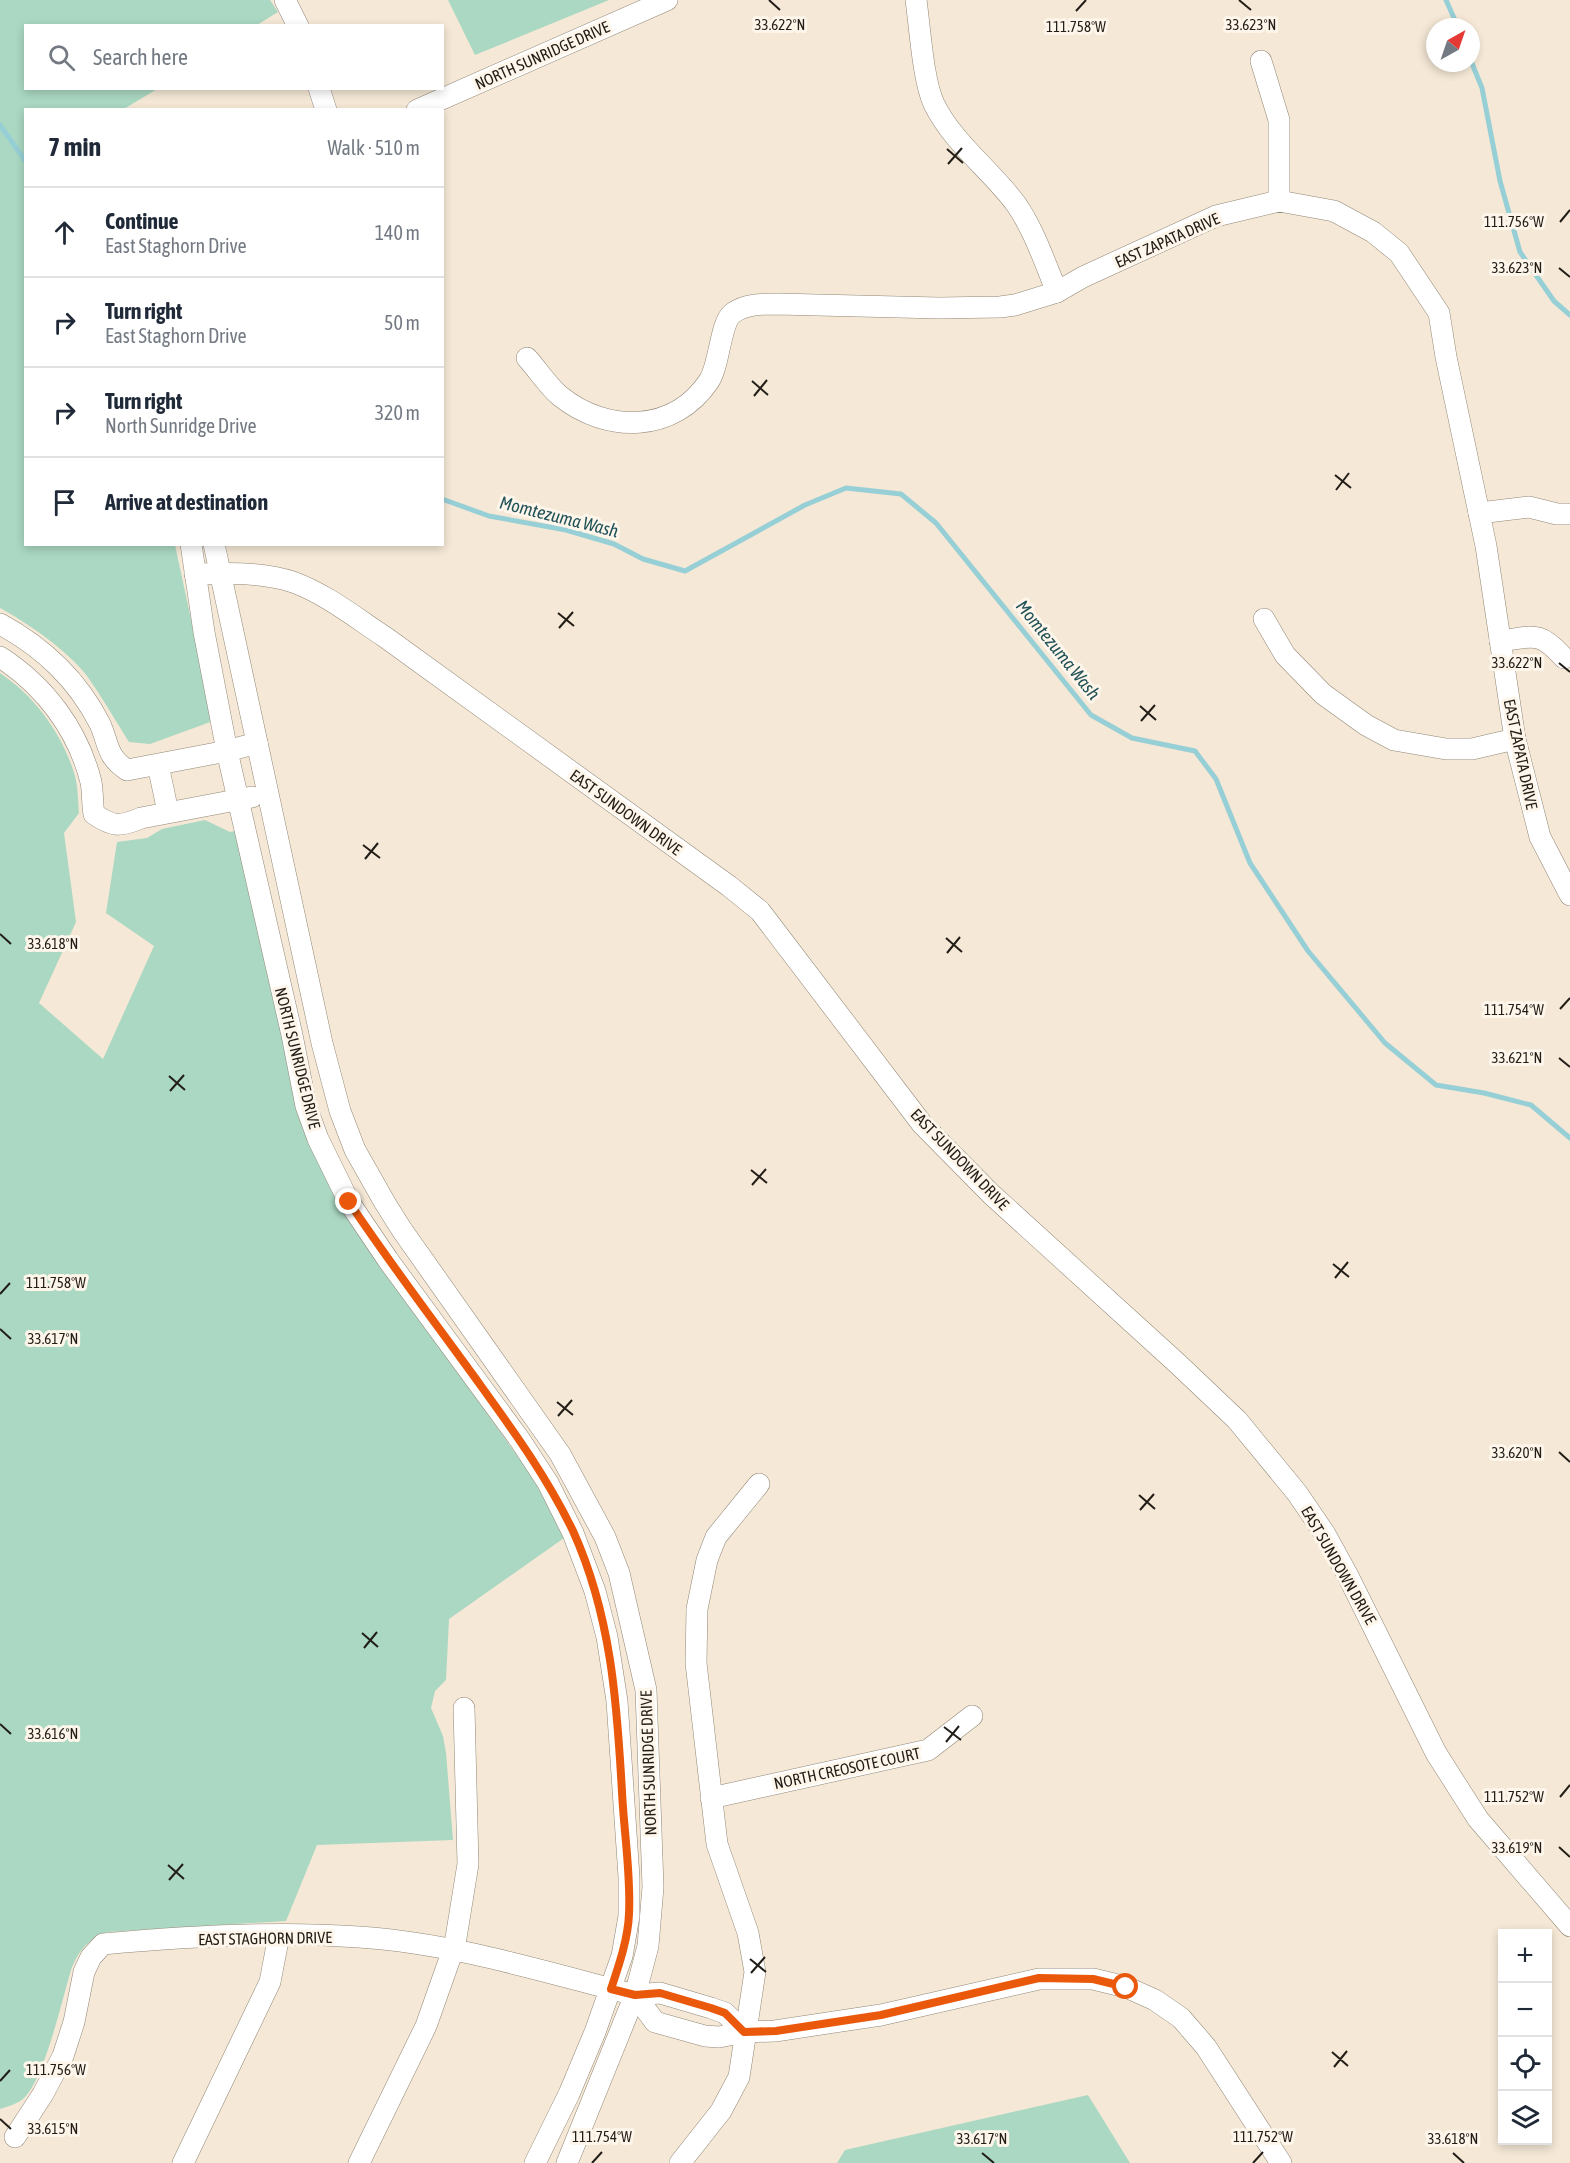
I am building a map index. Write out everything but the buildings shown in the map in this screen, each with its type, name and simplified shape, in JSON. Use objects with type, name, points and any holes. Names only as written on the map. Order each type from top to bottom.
[{"type":"street","points":[[285,0],[297,24]]},
{"type":"street","name":"NORTH SUNRIDGE DRIVE","points":[[422,108],[667,0]]},
{"type":"street","points":[[916,0],[933,103],[956,136],[1016,205],[1029,227],[1057,292]]},
{"type":"street","points":[[1261,61],[1279,120],[1279,201]]},
{"type":"street","points":[[320,90],[325,108]]},
{"type":"street","name":"EAST ZAPATA DRIVE","points":[[527,358],[560,395],[601,419],[617,422],[663,419],[687,405],[710,380],[718,358],[724,324],[732,313],[752,305],[1000,307],[1057,292],[1083,277],[1216,216],[1279,201],[1334,211],[1373,232],[1399,253],[1439,312],[1446,357],[1479,513],[1515,739],[1540,837],[1570,893]]},
{"type":"street","points":[[1479,513],[1529,507],[1557,514],[1570,514]]},
{"type":"street","name":"NORTH SUNRIDGE DRIVE","points":[[191,546],[204,632],[227,751],[306,1106],[318,1139],[349,1202],[388,1260],[520,1440],[548,1483],[573,1533],[595,1591],[607,1637],[617,1701],[629,1916],[622,1956],[611,1989],[569,2094],[535,2163]]},
{"type":"street","name":"NORTH SUNRIDGE DRIVE","points":[[214,546],[322,1043],[340,1111],[355,1150],[402,1230],[560,1454],[605,1537],[619,1573],[646,1690],[653,1887],[648,1946],[635,1995],[567,2163]]},
{"type":"street","name":"EAST SUNDOWN DRIVE","points":[[195,574],[255,574],[293,582],[327,599],[395,644],[729,886],[760,911],[922,1124],[991,1194],[1237,1420],[1268,1455],[1325,1534],[1394,1664],[1436,1753],[1478,1820],[1570,1926]]},
{"type":"street","points":[[1264,619],[1285,655],[1323,694],[1366,725],[1394,740],[1446,749],[1472,749],[1515,739]]},
{"type":"street","points":[[0,624],[36,645],[55,662],[72,682],[100,726],[111,756],[127,770],[227,751],[256,743]]},
{"type":"street","points":[[1500,641],[1536,636],[1550,642],[1564,658]]},
{"type":"street","points":[[0,657],[32,681],[57,710],[74,735],[92,785],[94,814],[113,825],[126,825],[141,818],[168,812],[268,794]]},
{"type":"street","points":[[88,774],[116,762]]},
{"type":"street","points":[[158,765],[168,812]]},
{"type":"street","points":[[680,2163],[721,2111],[739,2077],[744,2032],[755,1972],[748,1933],[717,1844],[696,1663],[697,1609],[707,1560],[716,1538],[759,1484]]},
{"type":"street","points":[[359,2163],[426,2026],[453,1950],[468,1864],[464,1708]]},
{"type":"street","name":"NORTH CREOSOTE COURT","points":[[711,1798],[928,1750],[972,1716]]},
{"type":"street","name":"EAST STAGHORN DRIVE","points":[[15,2137],[43,2094],[63,2056],[74,2022],[84,1972],[91,1957],[103,1944],[235,1935],[360,1937],[453,1950],[635,1995],[660,1993],[725,2013],[744,2032]]},
{"type":"street","points":[[183,2163],[270,1982],[279,1935]]},
{"type":"street","points":[[635,1995],[655,2022],[719,2037],[881,2015],[1039,1978],[1093,1979],[1126,1987],[1155,2000],[1181,2018],[1206,2047],[1281,2163]]},
{"type":"street","points":[[683,2030],[692,2002]]},
{"type":"green space","points":[[0,0],[270,0],[278,12],[259,24],[24,24],[24,90],[155,90],[126,108],[24,108],[24,546],[175,546],[213,721],[150,744],[129,742],[98,692],[79,667],[47,638],[0,608]]},
{"type":"green space","points":[[448,0],[609,0],[475,55]]},
{"type":"green space","points":[[0,673],[25,693],[46,718],[70,761],[77,790],[79,813],[64,833],[76,922],[39,1003],[103,1059],[154,946],[106,913],[117,842],[147,838],[162,829],[205,820],[230,832],[239,830],[294,1094],[351,1223],[528,1471],[548,1504],[564,1538],[449,1619],[446,1680],[435,1691],[431,1708],[443,1736],[446,1753],[453,1840],[317,1845],[286,1921],[107,1932],[94,1939],[84,1946],[71,1970],[46,2055],[32,2087],[25,2097],[0,2109]]},
{"type":"green space","points":[[1088,2095],[1130,2163],[837,2163],[845,2150]]},
{"type":"waterway","points":[[1446,0],[1454,18]]},
{"type":"waterway","points":[[1475,72],[1482,88],[1500,181],[1520,252],[1554,301],[1570,315]]},
{"type":"waterway","name":"Momtezuma Wash","points":[[0,125],[24,159]]},
{"type":"waterway","name":"Momtezuma Wash","points":[[444,500],[489,516],[566,530],[614,544],[643,559],[685,571],[805,505],[846,488],[901,494],[936,523],[1091,715],[1132,738],[1195,751],[1216,779],[1250,863],[1308,951],[1385,1043],[1436,1085],[1484,1093],[1531,1105],[1570,1138]]},
{"type":"route","points":[[349,1202],[388,1260],[520,1440],[548,1483],[573,1533],[595,1591],[607,1637],[617,1701],[628,1877],[629,1916],[622,1956],[611,1989],[635,1995],[660,1993],[711,2008],[725,2013],[744,2032],[776,2031],[881,2015],[1039,1978],[1093,1979],[1126,1987]]}]
